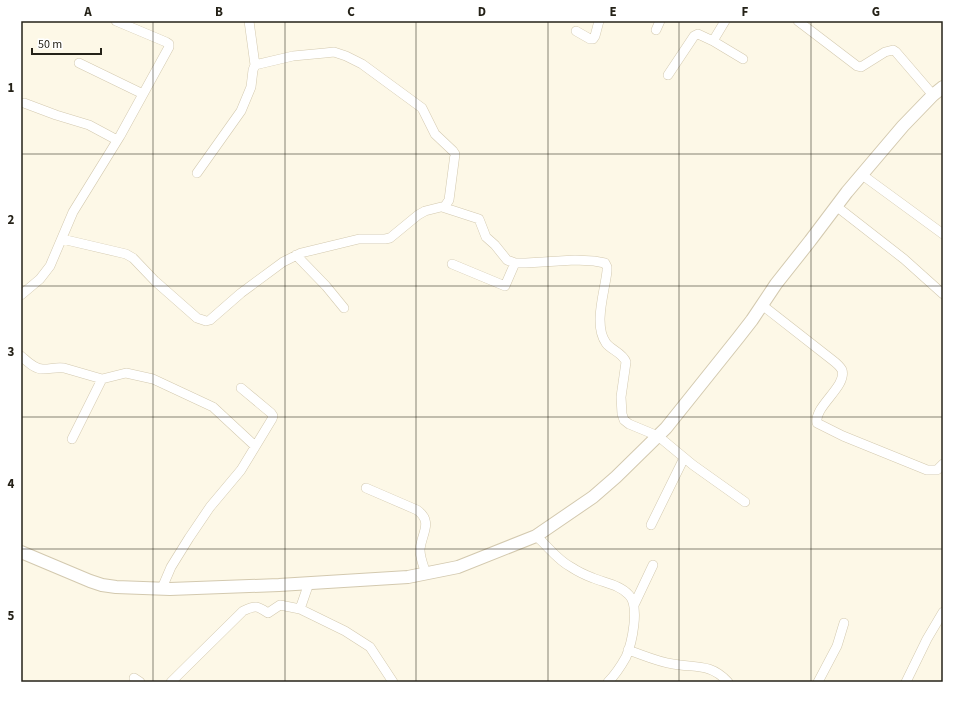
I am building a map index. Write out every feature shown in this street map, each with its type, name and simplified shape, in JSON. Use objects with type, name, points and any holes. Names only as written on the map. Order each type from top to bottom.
[{"type":"street","points":[[21,295],[45,273],[50,266],[73,212],[117,140],[169,44],[137,25],[116,21]]},
{"type":"street","points":[[197,173],[241,111],[252,83],[255,65],[249,21]]},
{"type":"street","points":[[576,32],[593,39],[599,21]]},
{"type":"street","points":[[656,30],[660,21]]},
{"type":"street","points":[[713,41],[725,21]]},
{"type":"street","points":[[798,21],[861,67],[885,52],[892,50],[896,52],[933,95]]},
{"type":"street","points":[[668,75],[694,36],[698,34],[743,59]]},
{"type":"street","points":[[62,239],[126,254],[133,258],[155,281],[196,318],[206,321],[210,320],[241,293],[282,262],[296,255],[364,238],[390,238],[418,215],[425,211],[442,207],[448,203],[455,154],[435,134],[425,112],[416,103],[362,64],[334,52],[293,56],[255,65]]},
{"type":"street","points":[[79,63],[143,94]]},
{"type":"street","points":[[21,552],[102,585],[116,587],[162,588],[309,583],[408,577],[458,567],[536,536],[593,497],[658,436],[686,404],[738,338],[776,284],[861,174],[902,126],[943,87]]},
{"type":"street","points":[[24,104],[89,125],[117,140]]},
{"type":"street","points":[[861,174],[943,234]]},
{"type":"street","points":[[836,206],[904,259],[943,294]]},
{"type":"street","points":[[442,207],[479,219],[486,238],[495,245],[504,258],[515,263],[575,260],[605,263],[608,271],[600,313],[600,327],[604,341],[622,356],[626,362],[621,397],[622,414],[624,420],[629,424],[658,436],[684,458],[745,502]]},
{"type":"street","points":[[296,255],[322,281],[344,308]]},
{"type":"street","points":[[452,264],[505,286],[515,263]]},
{"type":"street","points":[[762,305],[831,359],[842,371],[840,383],[818,415],[817,423],[843,436],[927,470],[934,471],[943,477]]},
{"type":"street","points":[[21,356],[38,368],[64,368],[102,378],[126,373],[153,379],[213,407],[255,446]]},
{"type":"street","points":[[72,440],[102,378]]},
{"type":"street","points":[[162,588],[171,567],[188,538],[210,506],[241,470],[273,416],[241,388]]},
{"type":"street","points":[[650,525],[684,458]]},
{"type":"street","points":[[934,471],[943,464]]},
{"type":"street","points":[[366,488],[417,510],[426,519],[420,552],[426,574]]},
{"type":"street","points":[[536,536],[570,567],[625,591],[630,596],[634,605],[635,616],[628,650],[616,674],[608,682]]},
{"type":"street","points":[[634,605],[653,565]]},
{"type":"street","points":[[300,609],[309,583]]},
{"type":"street","points":[[171,682],[243,610],[254,606],[268,613],[280,605],[300,609],[345,631],[370,647],[393,682]]},
{"type":"street","points":[[906,682],[929,634],[943,612]]},
{"type":"street","points":[[818,682],[837,646],[844,623]]},
{"type":"street","points":[[628,650],[655,660],[672,664],[698,666],[712,670],[721,675],[728,682]]}]
